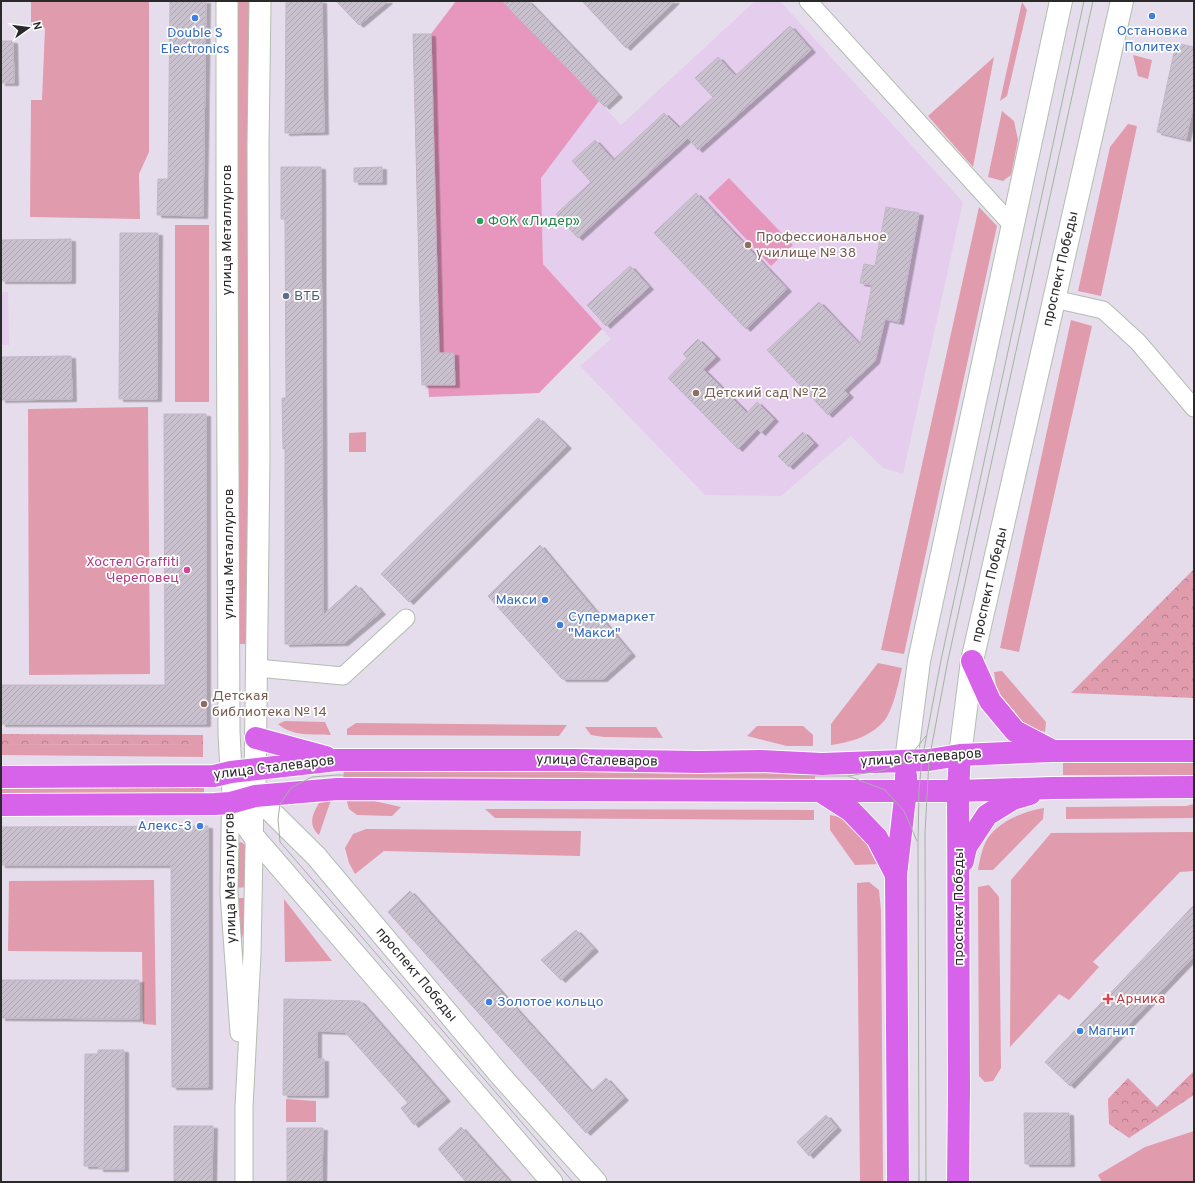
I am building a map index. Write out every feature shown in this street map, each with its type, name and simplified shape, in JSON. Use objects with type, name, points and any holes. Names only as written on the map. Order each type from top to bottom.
[{"type":"main road","points":[[898,1182],[896,875],[906,790],[906,761],[919,661],[1061,1]]},
{"type":"main road","name":"проспект Победы","points":[[958,1182],[958,791],[960,755],[972,661],[1122,1]]},
{"type":"main road","points":[[972,661],[990,701],[1015,731],[1052,751]]},
{"type":"main road","points":[[256,738],[337,760]]},
{"type":"main road","name":"улица Сталеваров","points":[[1,777],[214,776],[231,772],[337,760],[760,761],[822,764],[929,760],[960,755],[1052,751],[1194,751]]},
{"type":"main road","name":"улица Сталеваров","points":[[1,806],[230,803],[255,796],[337,789],[958,791],[1052,788],[1194,787]]},
{"type":"main road","points":[[959,876],[966,847],[986,816],[1014,799],[1052,788]]},
{"type":"main road","points":[[820,791],[851,811],[876,838],[896,875]]},
{"type":"street","name":"улица Металлургов","points":[[227,1],[226,222],[229,732],[231,772],[229,893],[244,1107]]},
{"type":"street","name":"улица Металлургов","points":[[244,1182],[244,1107],[252,954],[256,769],[259,458],[258,145],[260,1]]},
{"type":"street","points":[[808,1],[1012,225]]},
{"type":"street","points":[[1054,299],[1103,310],[1138,342],[1194,408]]},
{"type":"street","points":[[257,668],[342,676],[406,618]]},
{"type":"street","name":"проспект Победы","points":[[231,772],[316,856],[500,1075],[596,1182]]},
{"type":"street","points":[[230,803],[255,838],[552,1182]]},
{"type":"shaded area","name":"ФОК «Лидер»","points":[[456,1],[502,1],[599,101],[541,178],[543,264],[602,329],[539,393],[429,397],[428,385],[422,385],[413,34],[431,34]]},
{"type":"shaded area","name":"Профессиональное училище № 38","points":[[755,1],[780,1],[963,202],[903,474],[883,468],[851,436],[781,496],[705,495],[580,366],[611,339],[543,264],[541,178],[599,101],[621,125]]},
{"type":"shaded area","points":[[729,178],[793,245],[771,266],[708,198]]},
{"type":"shaded area","points":[[1,292],[8,292],[9,345],[1,345]]},
{"type":"green space","points":[[31,1],[149,1],[149,152],[139,174],[140,219],[30,217],[31,100],[42,100],[45,28],[31,27]]},
{"type":"green space","points":[[237,1],[251,1],[249,637],[245,644],[239,644],[236,637]]},
{"type":"green space","points":[[1022,2],[1027,10],[1007,96],[1000,101]]},
{"type":"green space","points":[[1133,55],[1152,60],[1148,79],[1138,76]]},
{"type":"green space","points":[[994,57],[973,167],[928,116]]},
{"type":"green space","points":[[1002,111],[1014,121],[1018,140],[1011,175],[1003,181],[988,177]]},
{"type":"green space","points":[[1128,124],[1137,126],[1101,296],[1078,291],[1110,147]]},
{"type":"green space","points":[[979,207],[997,226],[904,654],[881,650]]},
{"type":"green space","points":[[175,225],[209,225],[209,402],[175,402]]},
{"type":"green space","points":[[1071,320],[1092,326],[1019,652],[1000,648]]},
{"type":"green space","points":[[148,407],[150,674],[29,675],[28,409]]},
{"type":"green space","points":[[366,432],[366,452],[349,452],[349,433]]},
{"type":"green space","points":[[1194,569],[1194,698],[1071,693]]},
{"type":"green space","points":[[878,663],[902,668],[895,696],[887,716],[879,727],[866,735],[846,742],[831,745],[831,724]]},
{"type":"green space","points":[[1002,671],[1046,722],[1045,732],[1026,727],[1003,700],[996,686],[994,672]]},
{"type":"green space","points":[[285,721],[325,722],[331,735],[296,733],[278,724]]},
{"type":"green space","points":[[356,723],[567,725],[559,736],[347,735],[347,729]]},
{"type":"green space","points":[[757,726],[803,726],[813,735],[813,746],[787,746],[747,736]]},
{"type":"green space","points":[[585,727],[656,727],[663,738],[604,737],[591,735]]},
{"type":"green space","points":[[2,734],[203,735],[203,745],[1,744]]},
{"type":"green space","points":[[1,744],[203,745],[203,757],[1,755]]},
{"type":"green space","points":[[1063,761],[1194,761],[1194,775],[1063,775]]},
{"type":"green space","points":[[344,770],[815,771],[815,781],[343,781]]},
{"type":"green space","points":[[2,788],[204,788],[204,800],[2,798]]},
{"type":"green space","points":[[346,798],[361,798],[401,807],[392,816],[357,815],[349,809]]},
{"type":"green space","points":[[331,800],[319,835],[312,824],[314,812],[319,803]]},
{"type":"green space","points":[[1194,804],[1194,818],[1066,819],[1066,807],[1186,806]]},
{"type":"green space","points":[[1044,808],[1043,819],[993,870],[978,870],[984,845],[993,832],[1006,822],[1021,814]]},
{"type":"green space","points":[[485,809],[814,810],[814,820],[495,818]]},
{"type":"green space","points":[[830,815],[844,818],[859,828],[880,864],[855,865],[830,830]]},
{"type":"green space","points":[[366,829],[581,831],[580,856],[384,851],[355,874],[349,863],[345,848],[353,834]]},
{"type":"green space","points":[[1194,832],[1194,871],[1180,872],[1093,962],[1099,967],[1069,1000],[1059,994],[1010,1047],[1011,880],[1051,833]]},
{"type":"green space","points":[[241,842],[248,847],[249,887],[235,888],[235,844]]},
{"type":"green space","points":[[154,880],[156,1025],[143,1024],[142,952],[8,951],[9,881]]},
{"type":"green space","points":[[869,882],[879,890],[881,911],[883,1182],[860,1182],[857,883]]},
{"type":"green space","points":[[989,885],[999,897],[1001,1068],[993,1081],[985,1082],[979,1076],[978,887]]},
{"type":"green space","points":[[235,898],[248,898],[247,921],[241,941],[237,922]]},
{"type":"green space","points":[[284,899],[332,961],[285,962]]},
{"type":"green space","points":[[1194,1071],[1194,1095],[1129,1138],[1109,1124],[1108,1099],[1128,1078],[1157,1107]]},
{"type":"green space","points":[[286,1099],[316,1101],[316,1122],[286,1122]]},
{"type":"green space","points":[[1194,1131],[1194,1182],[1102,1182],[1098,1175],[1145,1147]]},
{"type":"building","points":[[170,1],[206,1],[203,216],[157,215],[158,179],[168,179]]},
{"type":"building","points":[[286,1],[322,1],[324,132],[285,133]]},
{"type":"building","points":[[336,1],[388,1],[359,25]]},
{"type":"building","points":[[502,1],[528,1],[618,95],[605,107]]},
{"type":"building","points":[[582,1],[675,1],[626,48]]},
{"type":"building","points":[[790,26],[811,50],[698,150],[688,138],[578,238],[556,214],[591,182],[572,161],[595,140],[613,160],[664,113],[679,128],[713,97],[695,78],[718,57],[735,76]]},
{"type":"building","points":[[413,34],[431,34],[439,353],[454,353],[455,385],[422,385]]},
{"type":"building","points":[[1,41],[13,41],[14,83],[1,83]]},
{"type":"building","points":[[1176,43],[1194,47],[1194,102],[1186,139],[1157,132]]},
{"type":"building","points":[[281,167],[321,167],[323,615],[356,585],[381,612],[344,643],[285,644],[285,449],[283,449],[282,398],[286,398],[285,219],[281,219]]},
{"type":"building","points":[[382,167],[382,182],[354,182],[354,168]]},
{"type":"building","points":[[696,193],[787,289],[746,329],[654,233]]},
{"type":"building","points":[[886,207],[919,213],[899,322],[885,319],[875,361],[844,390],[849,395],[828,415],[767,350],[819,302],[860,345],[872,285],[860,283],[864,264],[875,266]]},
{"type":"building","points":[[120,233],[158,233],[157,399],[119,399]]},
{"type":"building","points":[[71,239],[71,281],[1,281],[1,240]]},
{"type":"building","points":[[630,266],[649,287],[606,326],[587,305]]},
{"type":"building","points":[[698,339],[716,357],[703,369],[747,413],[757,402],[774,419],[761,433],[757,429],[738,449],[668,378],[687,358],[683,354]]},
{"type":"building","points":[[71,356],[72,399],[1,400],[1,357]]},
{"type":"building","points":[[164,414],[206,414],[206,724],[1,724],[1,685],[165,685]]},
{"type":"building","points":[[538,418],[567,446],[409,602],[381,574]]},
{"type":"building","points":[[803,432],[814,443],[789,467],[778,456]]},
{"type":"building","name":"Супермаркет \"Макси\"","points":[[540,545],[631,654],[603,679],[562,679],[488,596]]},
{"type":"building","points":[[208,826],[208,1087],[172,1087],[171,865],[1,865],[1,827]]},
{"type":"building","name":"Золотое кольцо","points":[[410,891],[591,1092],[606,1078],[624,1098],[586,1133],[388,912]]},
{"type":"building","points":[[1194,905],[1194,956],[1070,1086],[1045,1062]]},
{"type":"building","points":[[576,930],[594,949],[561,980],[541,960]]},
{"type":"building","points":[[1,980],[139,980],[139,1019],[1,1018]]},
{"type":"building","points":[[284,999],[360,1001],[446,1099],[414,1125],[401,1108],[408,1103],[345,1032],[317,1031],[317,1059],[324,1059],[324,1095],[283,1095]]},
{"type":"building","points":[[98,1050],[124,1050],[124,1169],[99,1169],[99,1166],[84,1166],[85,1054],[98,1054]]},
{"type":"building","points":[[1024,1113],[1069,1113],[1070,1164],[1025,1164]]},
{"type":"building","points":[[826,1115],[837,1128],[809,1156],[797,1142]]},
{"type":"building","points":[[174,1126],[213,1126],[212,1182],[174,1182]]},
{"type":"building","points":[[461,1127],[510,1182],[466,1182],[438,1149]]},
{"type":"building","points":[[287,1128],[323,1128],[322,1182],[287,1182]]},
{"type":"tram line","points":[[919,1182],[918,843],[919,790],[922,760],[941,660],[1084,1]]},
{"type":"tram line","points":[[926,1182],[925,833],[929,760],[948,660],[1093,1]]},
{"type":"tram line","points":[[573,1182],[280,842],[278,819],[280,804],[291,788],[312,777],[337,775],[848,776],[884,770],[906,761],[926,736]]},
{"type":"tram line","points":[[848,776],[885,790],[904,811],[917,841]]},
{"type":"place","name":"Остановка Политех","points":[[1152,16]]},
{"type":"place","name":"Double S Electronics","points":[[195,18]]},
{"type":"place","name":"ФОК «Лидер»","points":[[480,221]]},
{"type":"place","name":"Профессиональное училище № 38","points":[[748,245]]},
{"type":"place","name":"ВТБ","points":[[286,296]]},
{"type":"place","name":"Детский сад № 72","points":[[696,393]]},
{"type":"place","name":"Хостел Graffiti Череповец","points":[[187,570]]},
{"type":"place","name":"Макси","points":[[545,600]]},
{"type":"place","name":"Супермаркет \"Макси\"","points":[[560,625]]},
{"type":"place","name":"Детская библиотека № 14","points":[[204,704]]},
{"type":"place","name":"Алекс-3","points":[[200,826]]},
{"type":"place","name":"Арника","points":[[1108,999]]},
{"type":"place","name":"Золотое кольцо","points":[[489,1002]]},
{"type":"place","name":"Магнит","points":[[1080,1031]]}]
